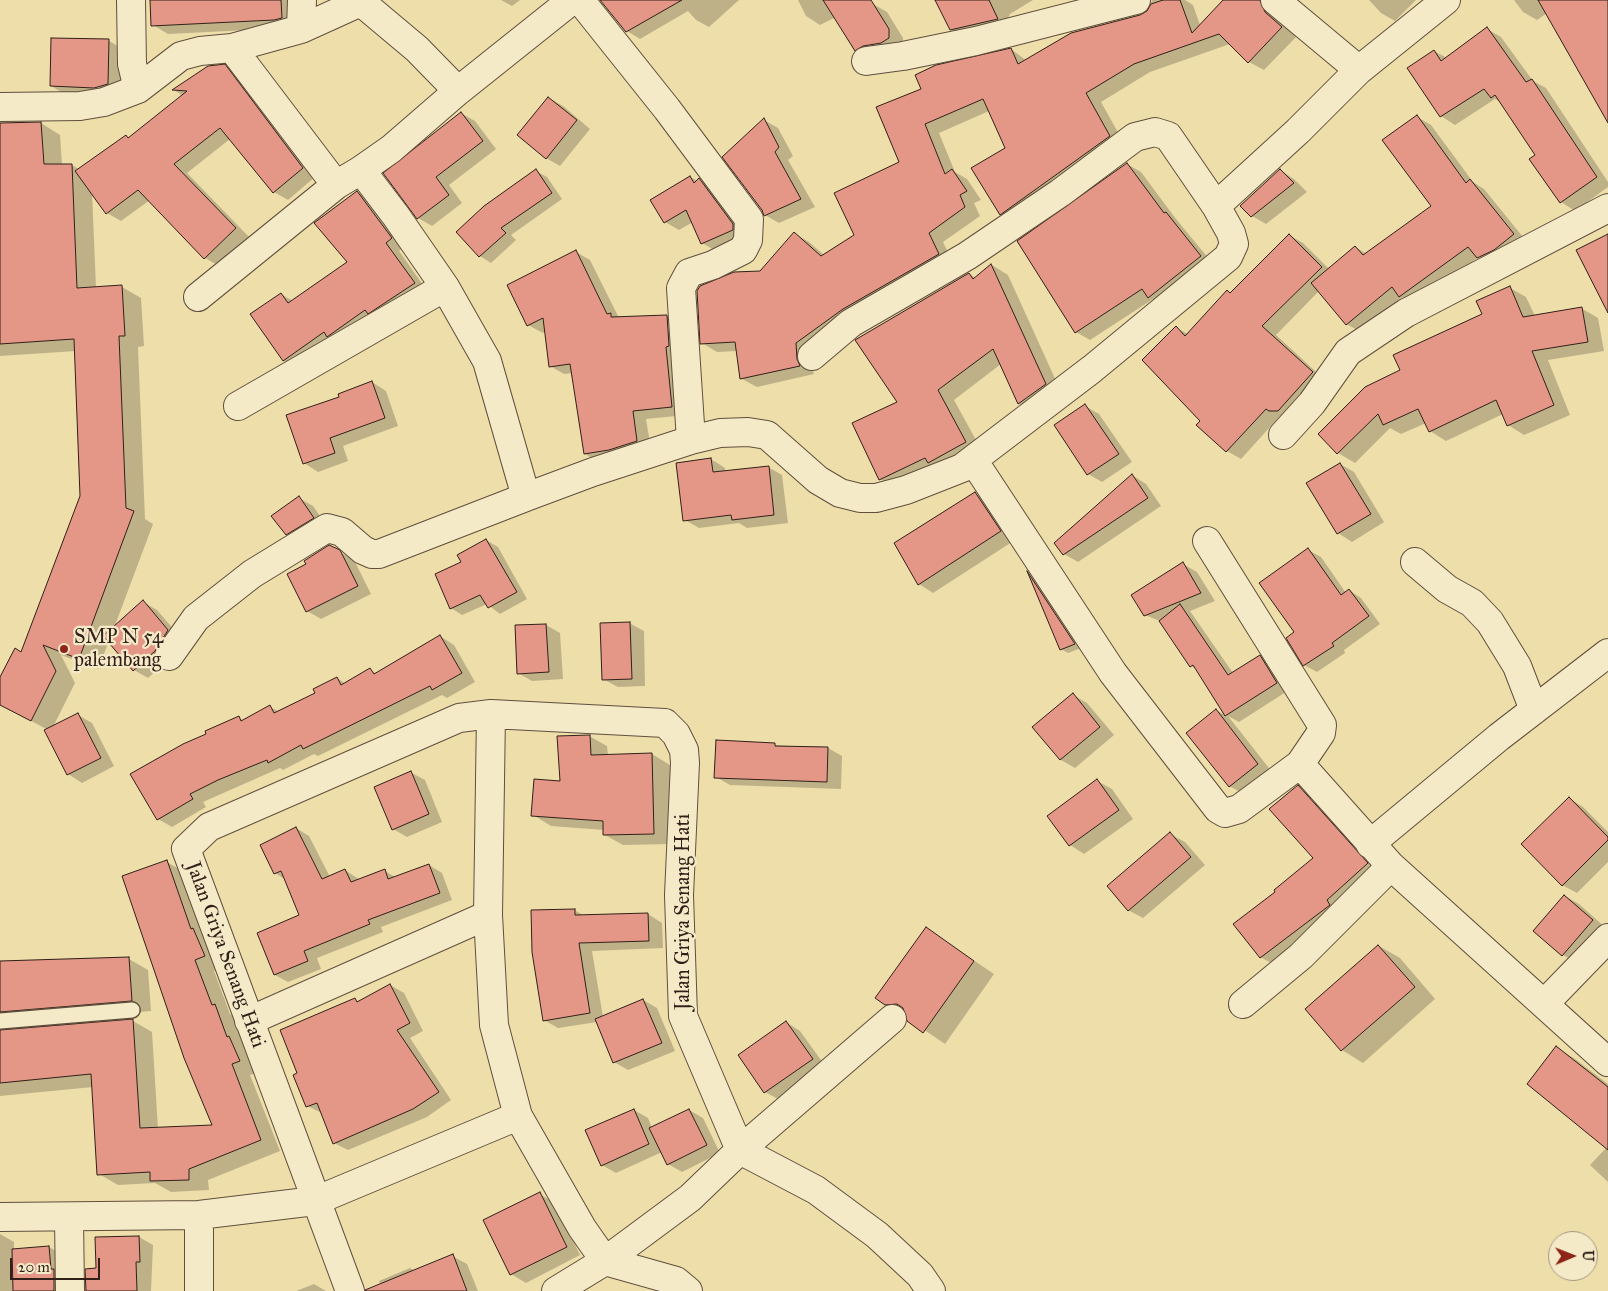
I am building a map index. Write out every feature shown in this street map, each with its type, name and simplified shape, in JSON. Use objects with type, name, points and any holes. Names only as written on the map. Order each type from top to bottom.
[{"type":"street","points":[[132,0],[132,64],[138,89]]},
{"type":"street","points":[[300,28],[302,0]]},
{"type":"street","points":[[198,297],[336,185],[391,149],[458,91],[572,0]]},
{"type":"street","points":[[580,0],[667,109],[749,220],[748,240],[743,250],[712,265],[689,273],[681,288],[691,440]]},
{"type":"street","points":[[866,61],[903,56],[976,41],[1136,0]]},
{"type":"street","points":[[1276,0],[1359,70]]},
{"type":"street","points":[[1216,206],[1298,131],[1359,70],[1446,0]]},
{"type":"street","points":[[0,107],[80,106],[104,102],[138,89],[181,56],[200,51],[232,48],[300,28],[363,1],[417,49],[458,91]]},
{"type":"street","points":[[232,48],[336,185]]},
{"type":"street","points":[[169,656],[196,618],[252,574],[327,528],[342,532],[363,550],[372,554],[379,554],[592,472],[691,440],[720,433],[766,434],[818,480],[840,493],[860,498],[876,498],[906,490],[962,468],[1092,370],[1228,257],[1234,244],[1232,233],[1216,206],[1168,136],[1155,132],[1135,137],[1060,193],[967,256],[851,323],[812,356]]},
{"type":"street","points":[[360,170],[396,216],[445,287],[488,361],[526,497]]},
{"type":"street","points":[[1283,435],[1312,403],[1348,352],[1406,313],[1608,208]]},
{"type":"street","points":[[238,406],[445,287]]},
{"type":"street","points":[[973,460],[1113,673],[1218,809],[1225,814],[1239,809],[1300,764],[1321,733],[1322,725],[1207,540]]},
{"type":"street","points":[[1415,562],[1447,589],[1472,603],[1490,622],[1517,666],[1534,710]]},
{"type":"street","points":[[1370,844],[1534,710],[1608,653]]},
{"type":"street","points":[[491,714],[488,915],[494,1025],[518,1116],[582,1228],[605,1260],[676,1282],[688,1291]]},
{"type":"street","name":"Jalan Griya Senang Hati","points":[[350,1291],[186,849],[209,827],[459,718],[491,714],[666,723],[676,734],[684,750],[685,763],[680,896],[683,1016],[740,1150]]},
{"type":"street","points":[[1300,764],[1391,866],[1608,1062]]},
{"type":"street","points":[[1243,1004],[1301,956],[1391,866]]},
{"type":"street","points":[[249,1021],[488,915]]},
{"type":"street","points":[[1544,1004],[1608,938]]},
{"type":"street","points":[[556,1291],[605,1260],[690,1198],[740,1150],[892,1019]]},
{"type":"street","points":[[0,1217],[69,1218],[199,1215],[316,1201],[518,1116]]},
{"type":"street","points":[[740,1150],[816,1190],[877,1235],[920,1275],[931,1291]]},
{"type":"street","points":[[199,1215],[199,1291]]},
{"type":"street","points":[[69,1218],[70,1291]]},
{"type":"lane","points":[[0,1021],[132,1010]]},
{"type":"building","points":[[150,0],[281,0],[282,18],[274,20],[151,26]]},
{"type":"building","points":[[600,0],[682,0],[626,32]]},
{"type":"building","points":[[823,0],[871,0],[889,29],[889,38],[881,43],[863,46],[855,51]]},
{"type":"building","points":[[935,0],[989,0],[998,19],[950,30]]},
{"type":"building","points":[[1163,0],[1180,0],[1192,33],[1223,0],[1260,0],[1265,12],[1282,27],[1248,63],[1219,34],[1134,64],[1086,93],[1110,136],[1000,215],[971,168],[1005,148],[983,99],[925,124],[945,174],[952,169],[967,191],[960,195],[965,207],[929,233],[939,254],[843,309],[796,343],[797,359],[800,366],[740,379],[735,342],[700,344],[697,291],[700,286],[734,272],[760,271],[794,232],[821,256],[854,235],[834,193],[899,162],[876,107],[921,89],[915,75],[936,65],[1011,48],[1018,64],[1071,33],[1140,15],[1147,11],[1151,4]]},
{"type":"building","points":[[1538,0],[1608,0],[1608,123]]},
{"type":"building","points":[[1487,27],[1526,82],[1532,79],[1597,177],[1560,203],[1529,159],[1535,155],[1495,95],[1491,98],[1484,89],[1440,117],[1407,68],[1434,50],[1441,61]]},
{"type":"building","points":[[51,38],[109,39],[108,84],[94,88],[50,86]]},
{"type":"building","points":[[225,64],[303,168],[273,193],[220,128],[174,164],[236,228],[204,259],[138,190],[106,214],[75,171],[126,135],[128,138],[187,91],[172,90],[208,66]]},
{"type":"building","points":[[548,97],[577,120],[546,159],[517,135]]},
{"type":"building","points":[[461,112],[483,141],[436,177],[449,195],[417,219],[383,173]]},
{"type":"building","points":[[1417,115],[1466,183],[1470,179],[1514,234],[1494,250],[1477,258],[1468,247],[1399,297],[1392,287],[1346,325],[1311,283],[1355,246],[1363,255],[1431,206],[1382,140]]},
{"type":"building","points":[[764,118],[779,147],[775,152],[801,199],[764,216],[762,210],[722,157]]},
{"type":"building","points":[[41,122],[44,164],[72,164],[77,288],[122,285],[125,336],[119,336],[126,508],[134,511],[79,659],[43,645],[56,671],[31,721],[0,705],[0,677],[15,648],[21,652],[80,496],[74,339],[0,344],[0,123]]},
{"type":"building","points":[[1127,163],[1164,213],[1166,212],[1201,256],[1148,298],[1142,289],[1075,333],[1017,241]]},
{"type":"building","points":[[536,169],[552,193],[501,228],[506,233],[479,257],[456,232],[484,206]]},
{"type":"building","points":[[1280,169],[1294,183],[1251,217],[1240,206]]},
{"type":"building","points":[[690,176],[694,183],[699,178],[733,224],[733,230],[701,244],[686,210],[664,223],[650,200]]},
{"type":"building","points":[[357,191],[392,238],[386,243],[415,283],[368,314],[365,310],[327,337],[324,332],[283,361],[250,314],[281,293],[288,303],[347,262],[314,223]]},
{"type":"building","points":[[1289,234],[1322,267],[1262,326],[1313,372],[1278,411],[1266,409],[1226,452],[1196,425],[1200,421],[1142,360],[1176,326],[1185,336],[1227,290],[1230,293]]},
{"type":"building","points":[[1608,234],[1608,313],[1576,250]]},
{"type":"building","points":[[576,250],[607,314],[611,313],[611,317],[667,315],[669,346],[666,347],[672,407],[633,411],[637,441],[609,450],[584,454],[570,364],[549,367],[543,318],[527,326],[507,285]]},
{"type":"building","points":[[991,264],[1046,384],[1018,404],[993,349],[938,390],[966,442],[928,463],[925,458],[879,480],[852,423],[897,402],[855,340],[969,273],[973,279]]},
{"type":"building","points":[[1510,286],[1523,317],[1582,307],[1588,342],[1532,351],[1554,405],[1507,426],[1496,400],[1429,432],[1418,409],[1383,425],[1378,414],[1337,454],[1318,434],[1365,387],[1400,370],[1393,355],[1482,314],[1476,301]]},
{"type":"building","points":[[372,381],[385,418],[330,438],[335,453],[303,464],[286,415],[339,397],[338,394]]},
{"type":"building","points":[[1085,404],[1119,454],[1087,475],[1054,425]]},
{"type":"building","points":[[711,458],[713,472],[769,466],[774,515],[732,520],[731,515],[683,521],[676,463]]},
{"type":"building","points":[[1340,463],[1371,514],[1337,534],[1306,483]]},
{"type":"building","points":[[1132,474],[1148,498],[1063,555],[1054,543]]},
{"type":"building","points":[[975,492],[1001,531],[918,585],[894,543]]},
{"type":"building","points":[[299,496],[314,518],[286,535],[271,516]]},
{"type":"building","points":[[486,539],[517,592],[488,608],[480,595],[450,609],[435,574],[461,562],[457,555]]},
{"type":"building","points":[[329,545],[340,550],[358,586],[306,612],[287,574],[306,564],[304,561]]},
{"type":"building","points":[[1308,548],[1341,595],[1349,589],[1369,616],[1332,643],[1334,646],[1303,666],[1286,638],[1294,632],[1259,583]]},
{"type":"building","points":[[1183,562],[1201,593],[1144,616],[1131,595]]},
{"type":"building","points":[[1027,571],[1075,644],[1060,650]]},
{"type":"building","points":[[143,600],[168,630],[155,651],[133,671],[103,636]]},
{"type":"building","points":[[1180,604],[1228,675],[1260,655],[1277,683],[1225,716],[1193,665],[1190,667],[1159,621]]},
{"type":"building","points":[[630,622],[632,679],[602,680],[600,623]]},
{"type":"building","points":[[546,624],[549,672],[517,674],[515,625]]},
{"type":"building","points":[[440,635],[462,673],[432,690],[430,686],[303,749],[301,745],[268,763],[267,760],[218,780],[190,794],[193,799],[157,820],[130,774],[183,744],[206,734],[205,731],[239,716],[241,721],[270,705],[274,713],[315,693],[313,689],[337,677],[341,685],[370,668],[374,674]]},
{"type":"building","points":[[1073,693],[1100,727],[1060,760],[1032,727]]},
{"type":"building","points":[[1216,709],[1258,764],[1229,787],[1186,733]]},
{"type":"building","points":[[78,713],[101,758],[67,775],[44,730]]},
{"type":"building","points":[[590,735],[591,755],[652,753],[654,834],[603,835],[603,821],[531,816],[534,779],[560,781],[557,736]]},
{"type":"building","points":[[716,740],[775,743],[775,746],[828,747],[827,782],[714,778]]},
{"type":"building","points":[[411,771],[429,814],[392,830],[374,787]]},
{"type":"building","points":[[1097,779],[1119,810],[1069,846],[1047,816]]},
{"type":"building","points":[[1298,785],[1368,863],[1327,900],[1330,905],[1260,958],[1233,924],[1275,892],[1274,890],[1313,858],[1269,809]]},
{"type":"building","points":[[1569,797],[1608,837],[1608,840],[1562,886],[1521,844]]},
{"type":"building","points":[[296,827],[322,879],[345,869],[351,882],[385,869],[388,879],[429,864],[440,893],[368,920],[370,924],[304,951],[308,961],[274,975],[257,933],[299,915],[281,871],[274,874],[260,845]]},
{"type":"building","points":[[1170,832],[1191,857],[1128,911],[1107,886]]},
{"type":"building","points":[[167,860],[191,929],[193,928],[205,956],[195,960],[212,1005],[215,1004],[227,1037],[229,1036],[240,1061],[232,1064],[261,1140],[189,1169],[189,1180],[150,1181],[150,1172],[97,1175],[91,1074],[0,1083],[0,1030],[133,1019],[140,1128],[212,1125],[184,1058],[122,876]]},
{"type":"building","points":[[1564,895],[1593,920],[1562,956],[1533,931]]},
{"type":"building","points":[[575,909],[575,915],[648,913],[649,941],[579,943],[590,1013],[543,1021],[532,952],[531,910]]},
{"type":"building","points":[[926,927],[974,961],[923,1033],[907,1021],[903,1008],[897,1004],[885,1005],[875,998]]},
{"type":"building","points":[[1378,945],[1415,987],[1341,1051],[1305,1009]]},
{"type":"building","points":[[129,957],[132,1001],[0,1012],[0,961]]},
{"type":"building","points":[[390,984],[410,1023],[397,1030],[439,1092],[413,1109],[333,1144],[317,1103],[306,1107],[293,1075],[297,1073],[280,1030],[355,998],[357,1002]]},
{"type":"building","points":[[643,999],[662,1043],[613,1063],[595,1019]]},
{"type":"building","points":[[786,1021],[813,1059],[764,1093],[738,1055]]},
{"type":"building","points":[[1556,1046],[1608,1087],[1608,1150],[1527,1084]]},
{"type":"building","points":[[634,1109],[649,1144],[601,1166],[585,1130]]},
{"type":"building","points":[[689,1109],[707,1145],[667,1165],[649,1128]]},
{"type":"building","points":[[540,1192],[567,1247],[510,1275],[483,1220]]},
{"type":"building","points":[[139,1236],[140,1262],[136,1262],[137,1291],[86,1291],[85,1269],[96,1268],[95,1237]]},
{"type":"building","points":[[49,1246],[51,1269],[54,1269],[54,1291],[13,1291],[12,1249]]},
{"type":"building","points":[[453,1254],[467,1291],[365,1291],[365,1290]]},
{"type":"place","name":"SMP N 54 palembang","points":[[64,649]]}]
